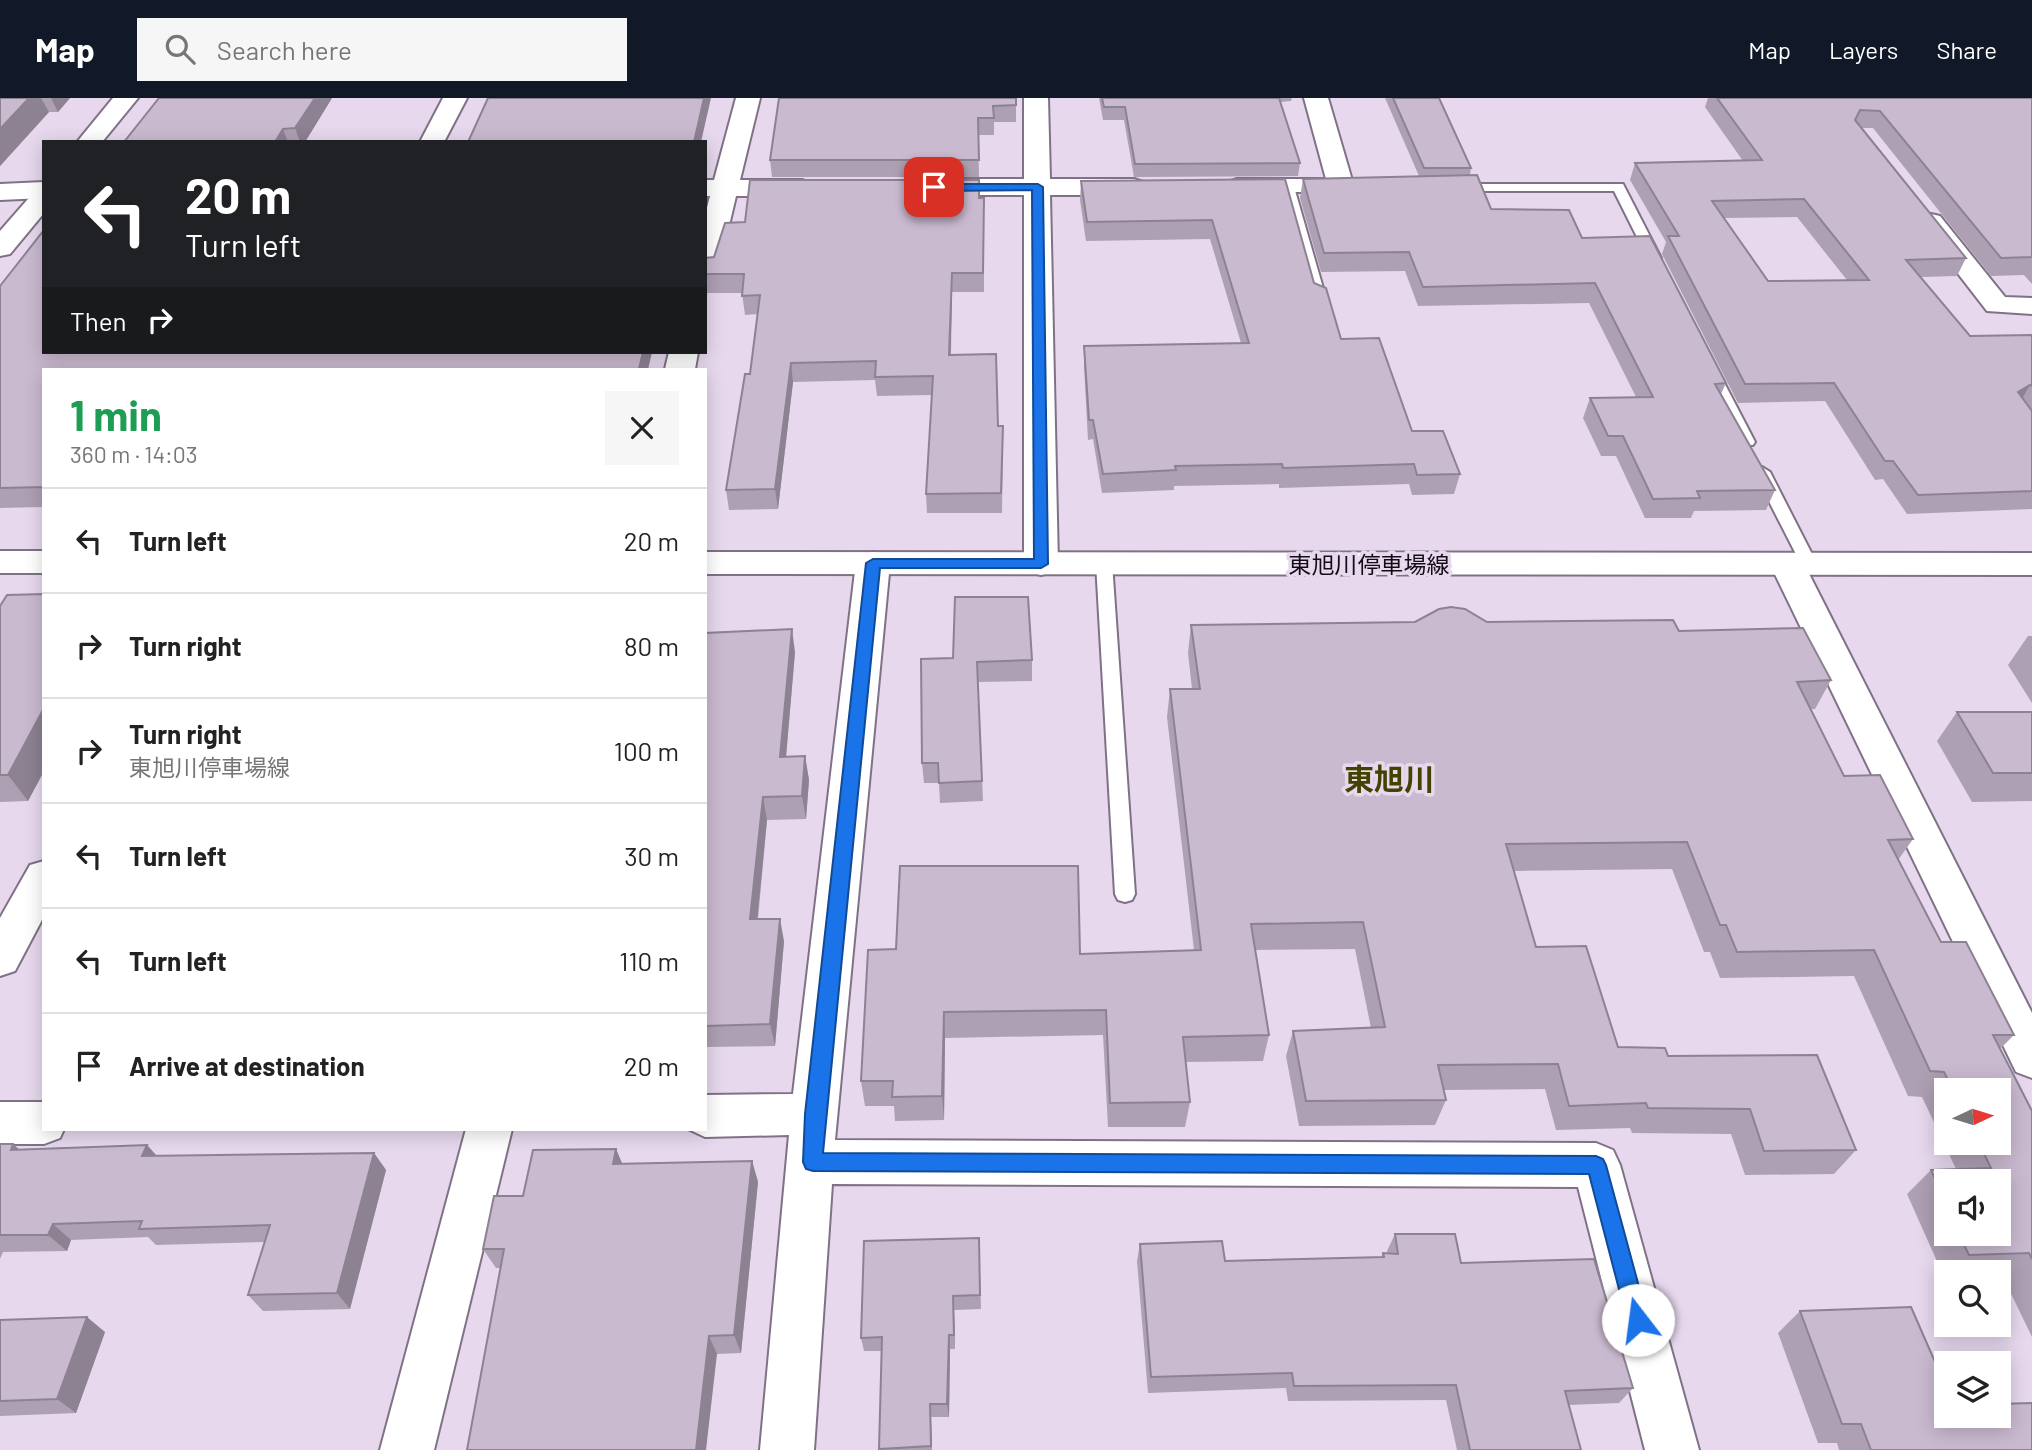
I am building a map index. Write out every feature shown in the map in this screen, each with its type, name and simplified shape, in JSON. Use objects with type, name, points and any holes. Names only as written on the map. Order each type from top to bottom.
[{"type":"street","points":[[91,140],[126,98]]},
{"type":"street","points":[[433,140],[455,98]]},
{"type":"street","points":[[707,252],[715,188],[748,98]]},
{"type":"street","points":[[1036,98],[1041,564]]},
{"type":"street","points":[[1218,187],[1348,187],[1315,98]]},
{"type":"street","points":[[902,187],[1163,187]]},
{"type":"street","points":[[715,188],[821,188]]},
{"type":"street","points":[[0,192],[42,190]]},
{"type":"street","points":[[0,248],[42,198]]},
{"type":"street","points":[[1912,199],[1997,305],[2032,306]]},
{"type":"street","points":[[0,562],[42,562]]},
{"type":"street","name":"東旭川停車場線","points":[[707,563],[2032,564]]},
{"type":"street","points":[[787,1450],[813,1162],[814,1114],[873,563]]},
{"type":"street","points":[[1798,564],[2032,1058]]},
{"type":"street","points":[[0,958],[42,881]]},
{"type":"street","points":[[707,1116],[814,1114]]},
{"type":"street","points":[[0,1123],[42,1123]]},
{"type":"street","points":[[407,1450],[488,1131]]},
{"type":"street","points":[[813,1162],[1596,1165],[1672,1450]]},
{"type":"lane","points":[[1288,187],[1320,302]]},
{"type":"lane","points":[[1438,187],[1618,187],[1661,272]]},
{"type":"lane","points":[[1704,357],[1798,564]]},
{"type":"lane","points":[[1104,564],[1125,894]]},
{"type":"building","points":[[0,98],[29,98],[0,129]]},
{"type":"building","points":[[159,98],[315,98],[295,128],[283,129],[276,140],[126,140]]},
{"type":"building","points":[[488,98],[704,98],[694,140],[469,140]]},
{"type":"building","points":[[779,98],[1016,98],[1016,105],[993,106],[994,118],[978,118],[979,160],[770,160]]},
{"type":"building","points":[[1102,98],[1279,98],[1300,163],[1135,164],[1125,107],[1104,107]]},
{"type":"building","points":[[1393,98],[1439,98],[1471,168],[1424,168]]},
{"type":"building","points":[[1717,98],[2032,98],[2032,257],[2001,258],[1880,111],[1860,110],[1855,120],[1966,258],[1906,260],[1970,336],[2032,335],[2032,386],[2018,392],[2032,411],[2032,491],[1918,495],[1893,461],[1885,461],[1834,383],[1745,384],[1668,236],[1679,236],[1635,163],[1762,160]],"holes":[[[1804,199],[1869,280],[1768,281],[1712,201]]]},
{"type":"building","points":[[1477,175],[1491,209],[1569,210],[1582,238],[1650,236],[1726,383],[1715,384],[1775,490],[1697,491],[1700,498],[1653,499],[1623,436],[1608,436],[1590,398],[1653,397],[1595,283],[1423,287],[1409,252],[1324,253],[1303,179]]},
{"type":"building","points":[[1285,179],[1314,283],[1326,288],[1341,339],[1379,338],[1412,431],[1443,431],[1460,474],[1417,475],[1414,464],[1283,468],[1282,464],[1175,466],[1176,470],[1103,474],[1093,420],[1089,420],[1084,346],[1249,343],[1212,220],[1087,222],[1081,181]]},
{"type":"building","points":[[750,180],[979,180],[979,198],[984,198],[983,273],[952,273],[949,355],[996,354],[998,426],[1003,426],[1001,493],[926,494],[933,376],[875,377],[876,361],[791,363],[775,489],[726,490],[745,374],[750,374],[760,295],[742,296],[744,274],[707,274],[707,258],[714,257],[725,223],[745,222]]},
{"type":"building","points":[[42,233],[42,354],[643,354],[639,368],[42,368],[42,487],[0,488],[0,286]]},
{"type":"building","points":[[42,594],[42,712],[8,775],[0,775],[0,606],[7,595]]},
{"type":"building","points":[[955,597],[1028,597],[1032,660],[977,662],[982,781],[939,783],[938,763],[922,763],[921,659],[953,658]]},
{"type":"building","points":[[1439,609],[1465,609],[1487,622],[1673,620],[1679,631],[1803,628],[1831,680],[1797,682],[1844,776],[1880,775],[1913,839],[1888,840],[1941,942],[1966,942],[2014,1035],[1993,1035],[2032,1111],[2032,1259],[2029,1253],[1969,1255],[1965,1246],[2011,1246],[2011,1169],[1961,1169],[1991,1168],[1985,1155],[2011,1155],[2011,1078],[1947,1078],[1944,1072],[1930,1071],[1874,950],[1737,952],[1726,925],[1720,925],[1687,842],[1506,844],[1536,947],[1586,946],[1618,1047],[1665,1048],[1668,1056],[1817,1055],[1856,1150],[1764,1151],[1750,1109],[1648,1108],[1646,1103],[1569,1106],[1558,1064],[1438,1065],[1446,1100],[1306,1101],[1293,1031],[1385,1027],[1363,922],[1251,924],[1269,1035],[1183,1037],[1190,1102],[1110,1103],[1106,1010],[944,1012],[942,1096],[892,1097],[893,1081],[861,1081],[868,950],[896,949],[900,866],[1078,866],[1080,954],[1201,950],[1170,689],[1200,689],[1191,625],[1415,622]]},
{"type":"building","points":[[792,629],[780,757],[805,756],[802,796],[763,797],[750,919],[780,919],[770,1024],[707,1026],[707,633]]},
{"type":"building","points":[[1957,712],[2032,712],[2032,773],[1993,773]]},
{"type":"building","points":[[0,1144],[13,1144],[11,1150],[147,1145],[142,1156],[374,1153],[337,1293],[248,1295],[270,1225],[139,1229],[142,1221],[53,1224],[48,1235],[0,1235]]},
{"type":"building","points":[[616,1149],[613,1164],[752,1161],[734,1335],[709,1336],[696,1450],[467,1450],[504,1249],[483,1249],[494,1196],[523,1196],[533,1150]]},
{"type":"building","points":[[1395,1234],[1455,1234],[1461,1263],[1594,1259],[1633,1388],[1565,1391],[1581,1450],[1470,1450],[1456,1385],[1294,1386],[1292,1373],[1151,1377],[1140,1244],[1222,1241],[1225,1261],[1384,1257],[1383,1253],[1398,1254]]},
{"type":"building","points":[[979,1238],[980,1295],[953,1296],[954,1335],[949,1335],[947,1404],[930,1404],[931,1446],[879,1449],[882,1337],[861,1338],[864,1241]]},
{"type":"building","points":[[1911,1307],[1934,1360],[1934,1428],[2011,1428],[2011,1404],[2032,1403],[2032,1450],[1871,1450],[1861,1424],[1842,1424],[1800,1311]]},
{"type":"building","points":[[87,1317],[57,1399],[0,1401],[0,1320]]},
{"type":"district","name":"東旭川","points":[[1389,778]]},
{"type":"route","points":[[934,187],[1038,187],[1041,564],[873,563],[814,1114],[813,1162],[1596,1165],[1638,1320]]}]
